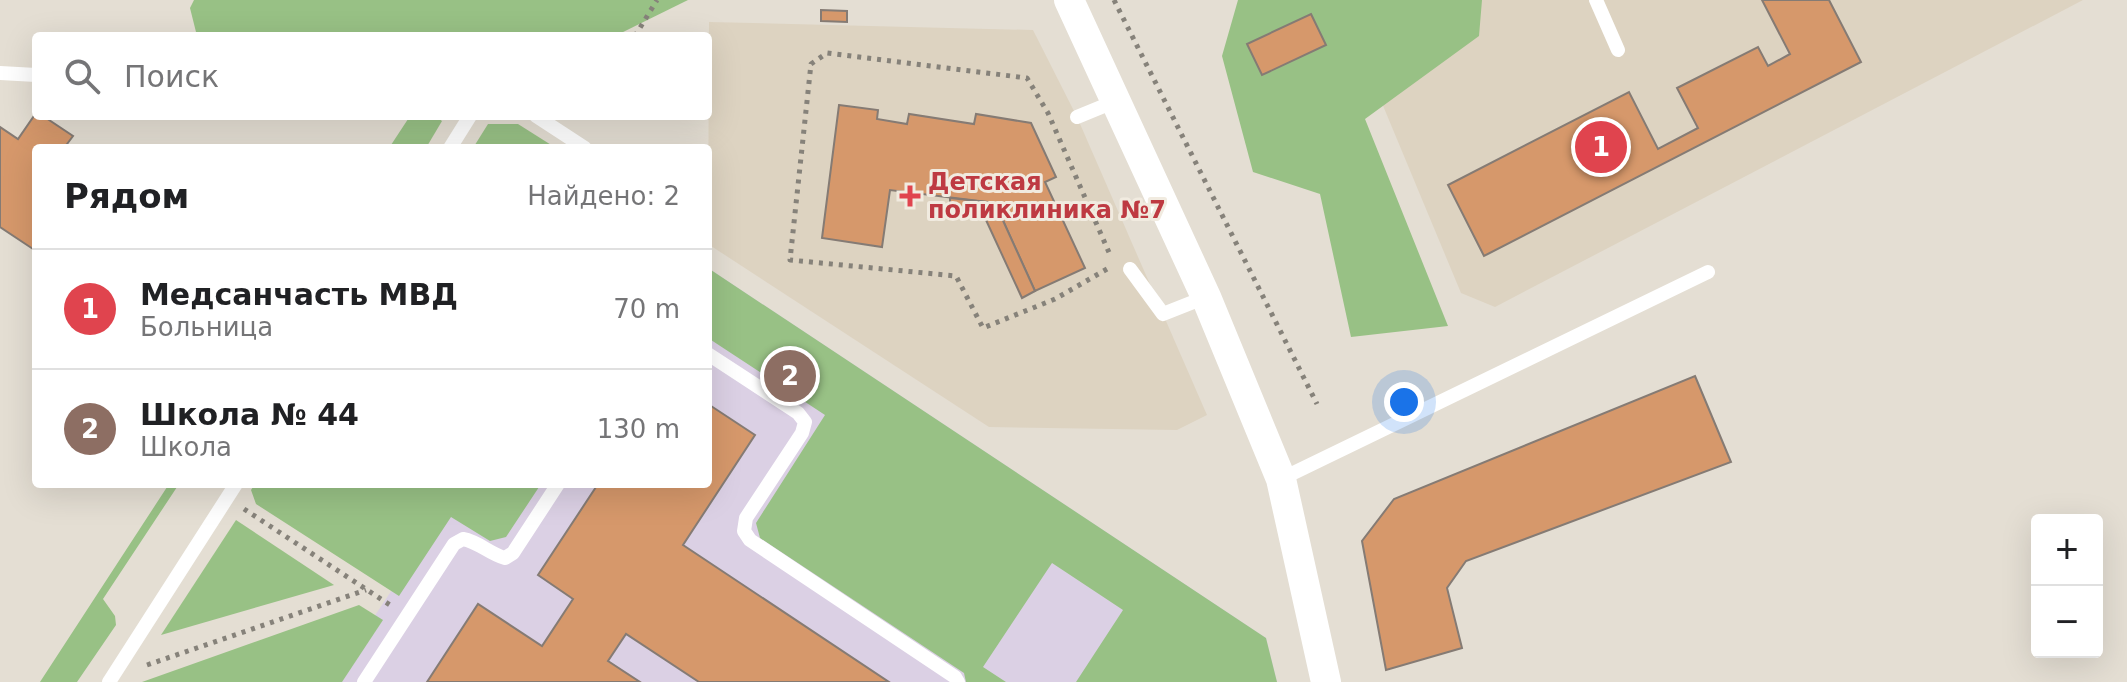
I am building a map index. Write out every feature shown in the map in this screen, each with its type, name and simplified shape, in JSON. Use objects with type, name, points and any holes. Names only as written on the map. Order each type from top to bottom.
[{"type":"street","points":[[1069,0],[1206,297],[1281,479],[1326,682]]},
{"type":"lane","points":[[1596,0],[1618,50]]},
{"type":"lane","points":[[0,73],[32,75]]},
{"type":"lane","points":[[1077,117],[1116,101]]},
{"type":"lane","points":[[452,144],[468,120]]},
{"type":"lane","points":[[542,120],[579,144]]},
{"type":"lane","points":[[1130,269],[1163,314],[1206,297]]},
{"type":"lane","points":[[1281,479],[1708,272]]},
{"type":"lane","points":[[712,357],[798,413],[805,422],[802,433],[746,518],[744,531],[750,540],[955,677],[958,682]]},
{"type":"lane","points":[[111,680],[233,488]]},
{"type":"lane","points":[[364,682],[454,544],[463,539],[473,541],[505,558],[513,553],[555,488]]},
{"type":"path","points":[[637,32],[657,0]]},
{"type":"path","points":[[1114,0],[1317,404]]},
{"type":"path","points":[[827,53],[1027,78],[1048,113],[1114,265],[1055,299],[983,328],[956,276],[790,260],[811,64],[827,53]]},
{"type":"path","points":[[227,498],[384,602]]},
{"type":"path","points":[[111,680],[366,590]]},
{"type":"shaded area","points":[[1339,0],[2083,0],[1495,307],[1461,293]]},
{"type":"shaded area","name":"Детская поликлиника №7","points":[[709,22],[1033,30],[1077,117],[1207,415],[1177,430],[989,427],[712,247],[712,144],[708,144],[709,120],[712,120],[712,32],[709,32]]},
{"type":"shaded area","points":[[712,271],[1266,638],[1277,682],[331,682],[459,488],[712,488]]},
{"type":"green space","points":[[194,0],[688,0],[623,32],[196,32],[190,8]]},
{"type":"green space","points":[[1238,0],[1482,0],[1479,36],[1365,119],[1448,326],[1351,337],[1320,194],[1253,172],[1222,56]]},
{"type":"green space","points":[[407,120],[442,121],[428,144],[392,144]]},
{"type":"green space","points":[[488,124],[518,124],[550,144],[476,144]]},
{"type":"green space","points":[[712,271],[1266,638],[1277,682],[1076,682],[1123,610],[1052,563],[983,667],[1006,682],[966,682],[964,673],[760,538],[756,523],[825,415],[712,341]]},
{"type":"green space","points":[[166,488],[176,488],[103,599],[115,616],[116,625],[77,682],[40,682]]},
{"type":"green space","points":[[538,488],[506,537],[490,541],[451,517],[399,596],[256,504],[251,490]]},
{"type":"green space","points":[[236,520],[334,585],[161,635]]},
{"type":"green space","points":[[359,605],[383,620],[342,682],[142,682]]},
{"type":"building","points":[[1762,0],[1829,0],[1861,62],[1484,256],[1448,185],[1629,92],[1658,149],[1698,128],[1677,88],[1758,47],[1768,66],[1790,54]]},
{"type":"building","points":[[821,10],[847,11],[847,22],[821,21]]},
{"type":"building","points":[[1311,14],[1326,45],[1262,75],[1247,44]]},
{"type":"building","points":[[839,105],[878,110],[877,119],[907,124],[909,114],[974,124],[976,114],[1031,123],[1056,177],[1045,182],[1085,268],[1035,291],[995,203],[890,190],[882,247],[822,238]]},
{"type":"building","points":[[32,119],[49,120],[73,136],[67,144],[32,144],[32,248],[0,227],[0,127],[18,139]]},
{"type":"building","points":[[950,198],[995,203],[1035,291],[1022,298],[986,220],[950,214]]},
{"type":"building","points":[[1695,376],[1731,462],[1466,561],[1447,588],[1462,648],[1386,670],[1362,541],[1394,499]]},
{"type":"building","points":[[712,407],[755,435],[683,545],[889,682],[699,682],[626,634],[608,661],[640,682],[427,682],[478,604],[542,646],[573,599],[538,575],[595,488],[712,488]]},
{"type":"place","name":"Медсанчасть МВД","points":[[1601,147]]},
{"type":"place","name":"Детская поликлиника №7","points":[[910,196]]},
{"type":"place","name":"Школа № 44","points":[[790,376]]}]
